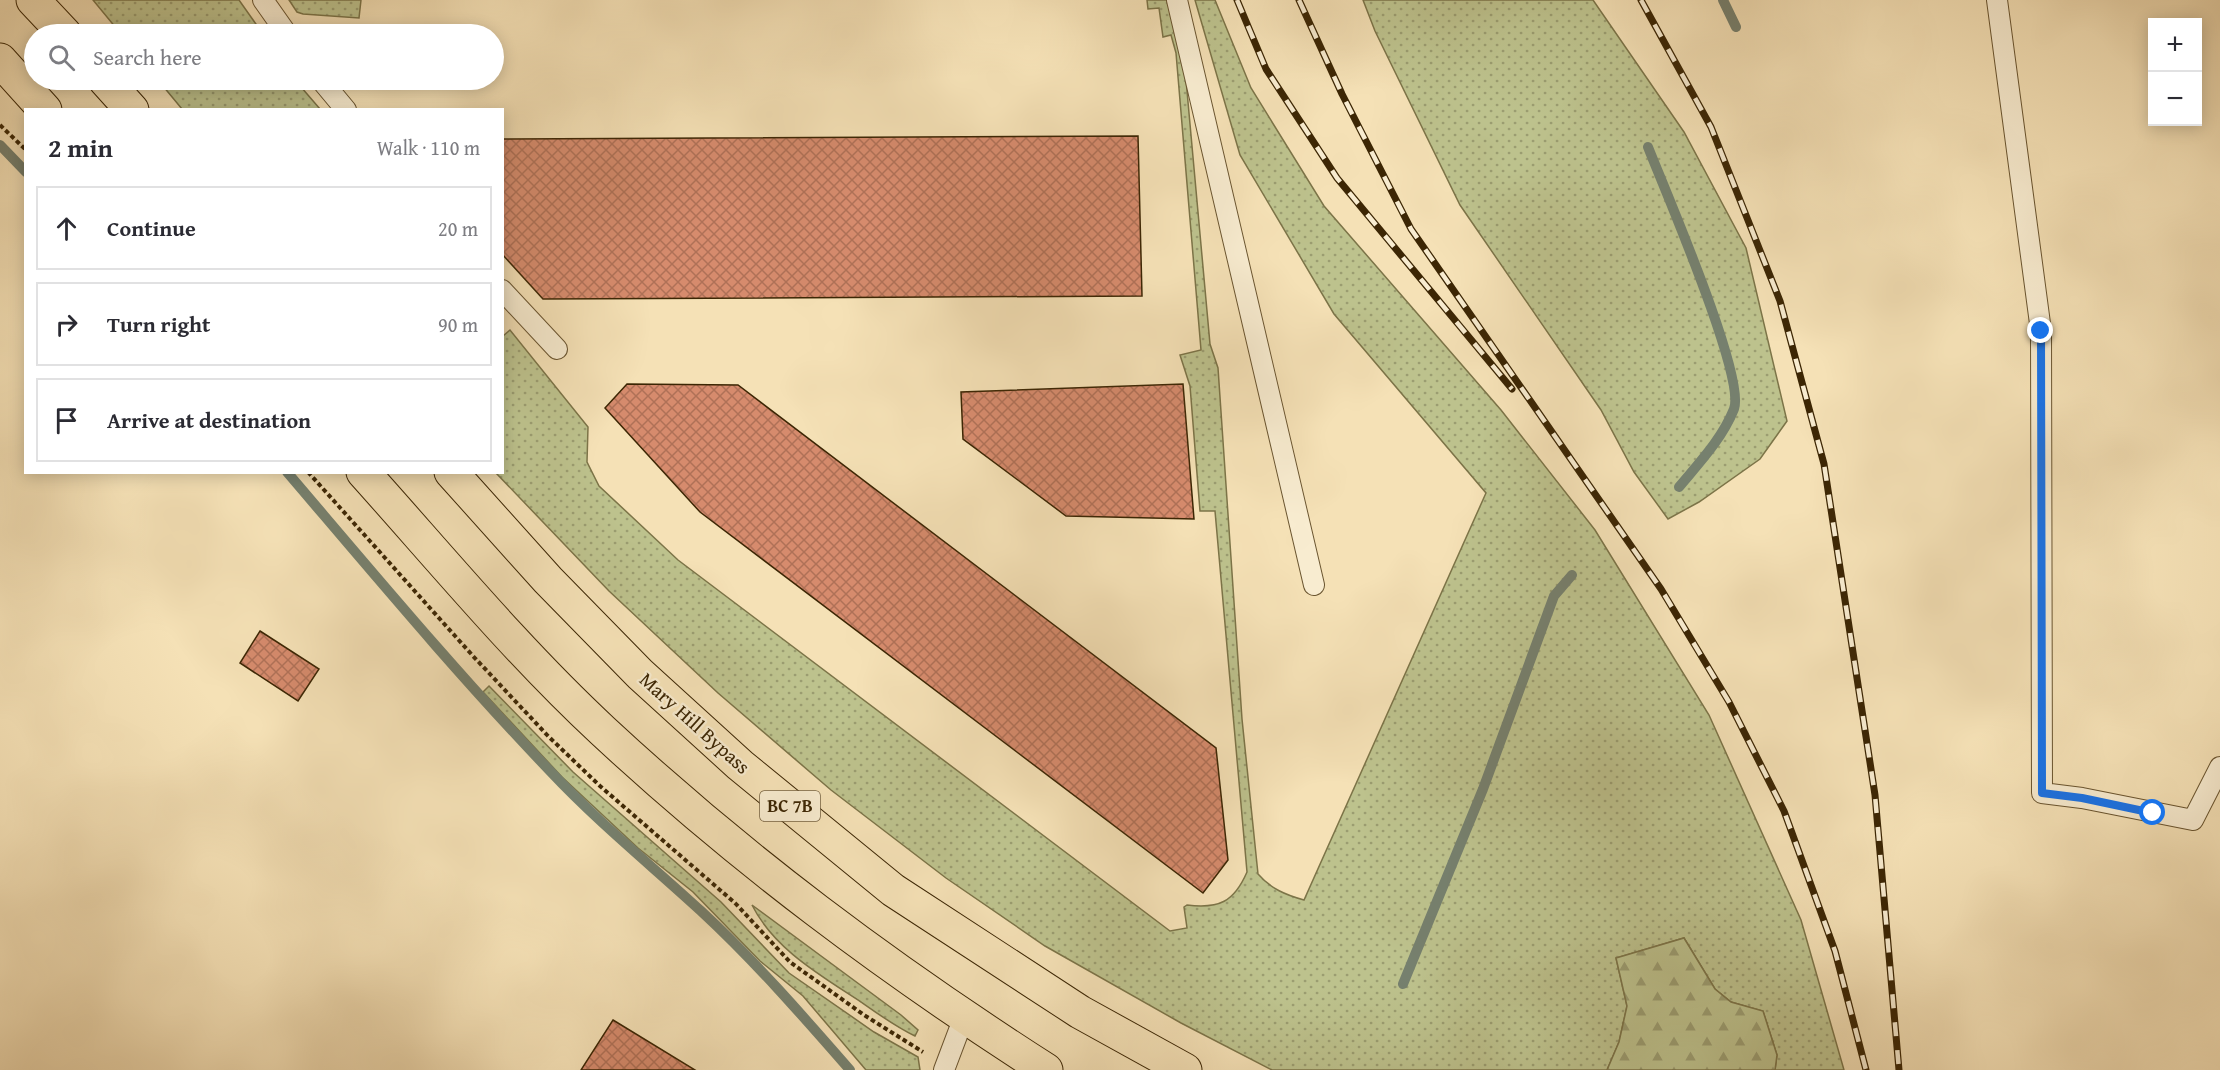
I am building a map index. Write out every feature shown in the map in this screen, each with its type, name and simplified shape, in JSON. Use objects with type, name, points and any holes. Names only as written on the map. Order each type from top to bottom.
[{"type":"highway","points":[[33,0],[56,24]]},
{"type":"highway","points":[[0,60],[24,87]]},
{"type":"highway","points":[[27,90],[43,108]]},
{"type":"highway","points":[[114,90],[130,108]]},
{"type":"highway","points":[[365,474],[506,631],[601,729],[702,821],[854,941],[1046,1070]]},
{"type":"highway","name":"Mary Hill Bypass","points":[[453,474],[548,580],[640,674],[740,765],[893,890],[1080,1012],[1185,1070]]},
{"type":"lane","points":[[263,0],[279,24]]},
{"type":"lane","points":[[1177,0],[1314,585]]},
{"type":"lane","points":[[1996,0],[2041,331],[2042,793],[2082,798],[2193,820],[2220,767]]},
{"type":"lane","points":[[329,90],[344,108]]},
{"type":"lane","points":[[504,292],[557,349]]},
{"type":"lane","points":[[944,1070],[964,1017]]},
{"type":"path","points":[[0,125],[24,148]]},
{"type":"green space","points":[[93,0],[239,0],[256,24],[113,24]]},
{"type":"green space","points":[[289,0],[361,0],[359,18],[303,14],[297,12]]},
{"type":"green space","points":[[1147,0],[1171,0],[1185,69],[1210,344],[1218,368],[1242,719],[1258,874],[1279,891],[1304,900],[1486,493],[1334,314],[1240,155],[1195,0],[1215,0],[1251,88],[1324,206],[1501,410],[1595,530],[1709,715],[1801,920],[1844,1070],[1775,1070],[1777,1055],[1763,1011],[1731,1002],[1715,989],[1684,938],[1616,958],[1627,1006],[1619,1042],[1607,1070],[1272,1070],[1181,1023],[1045,946],[946,878],[831,790],[718,693],[609,591],[497,474],[504,474],[504,335],[510,330],[588,427],[587,462],[599,486],[678,560],[1170,931],[1187,928],[1184,907],[1187,905],[1208,906],[1231,897],[1247,872],[1215,511],[1200,511],[1190,386],[1180,355],[1201,350],[1176,53],[1171,35],[1163,37],[1159,8],[1148,9]]},
{"type":"green space","points":[[1363,0],[1593,0],[1684,132],[1746,248],[1787,421],[1760,459],[1699,502],[1668,519],[1634,472],[1601,410],[1460,205],[1375,31]]},
{"type":"green space","points":[[166,90],[304,90],[319,108],[181,108]]},
{"type":"green space","points":[[489,686],[573,772],[721,902],[789,973],[874,1032],[918,1057],[920,1070],[866,1070],[803,996],[760,961],[693,892],[638,848],[562,777],[483,692]]},
{"type":"green space","points":[[752,905],[901,1015],[918,1030],[915,1036],[887,1020],[799,960],[761,921]]},
{"type":"green space","points":[[1684,938],[1715,989],[1731,1002],[1763,1011],[1777,1055],[1775,1070],[1607,1070],[1619,1042],[1627,1006],[1616,958]]},
{"type":"building","points":[[1138,136],[1142,296],[543,299],[504,256],[504,139]]},
{"type":"building","points":[[627,384],[738,385],[1216,748],[1228,860],[1203,893],[700,512],[605,408]]},
{"type":"building","points":[[1183,384],[1194,519],[1066,516],[963,439],[961,392]]},
{"type":"building","points":[[260,631],[319,669],[298,701],[240,663]]},
{"type":"building","points":[[613,1020],[695,1070],[581,1070]]},
{"type":"waterway","points":[[1723,0],[1736,27]]},
{"type":"waterway","points":[[0,145],[24,170]]},
{"type":"waterway","points":[[1648,147],[1702,281],[1728,360],[1734,390],[1734,409],[1729,420],[1710,450],[1679,487]]},
{"type":"waterway","points":[[289,474],[417,624],[517,736],[587,808],[740,949],[850,1070]]},
{"type":"waterway","points":[[1403,984],[1483,789],[1554,596],[1572,575]]},
{"type":"railway","points":[[1237,0],[1266,69],[1337,178],[1512,389]]},
{"type":"railway","points":[[1299,0],[1342,94],[1411,229],[1661,589],[1729,702],[1784,811],[1835,951],[1866,1070]]},
{"type":"railway","points":[[1641,0],[1711,127],[1780,301],[1824,464],[1875,795],[1899,1070]]},
{"type":"route","points":[[2041,331],[2042,793],[2082,798],[2153,813]]}]
